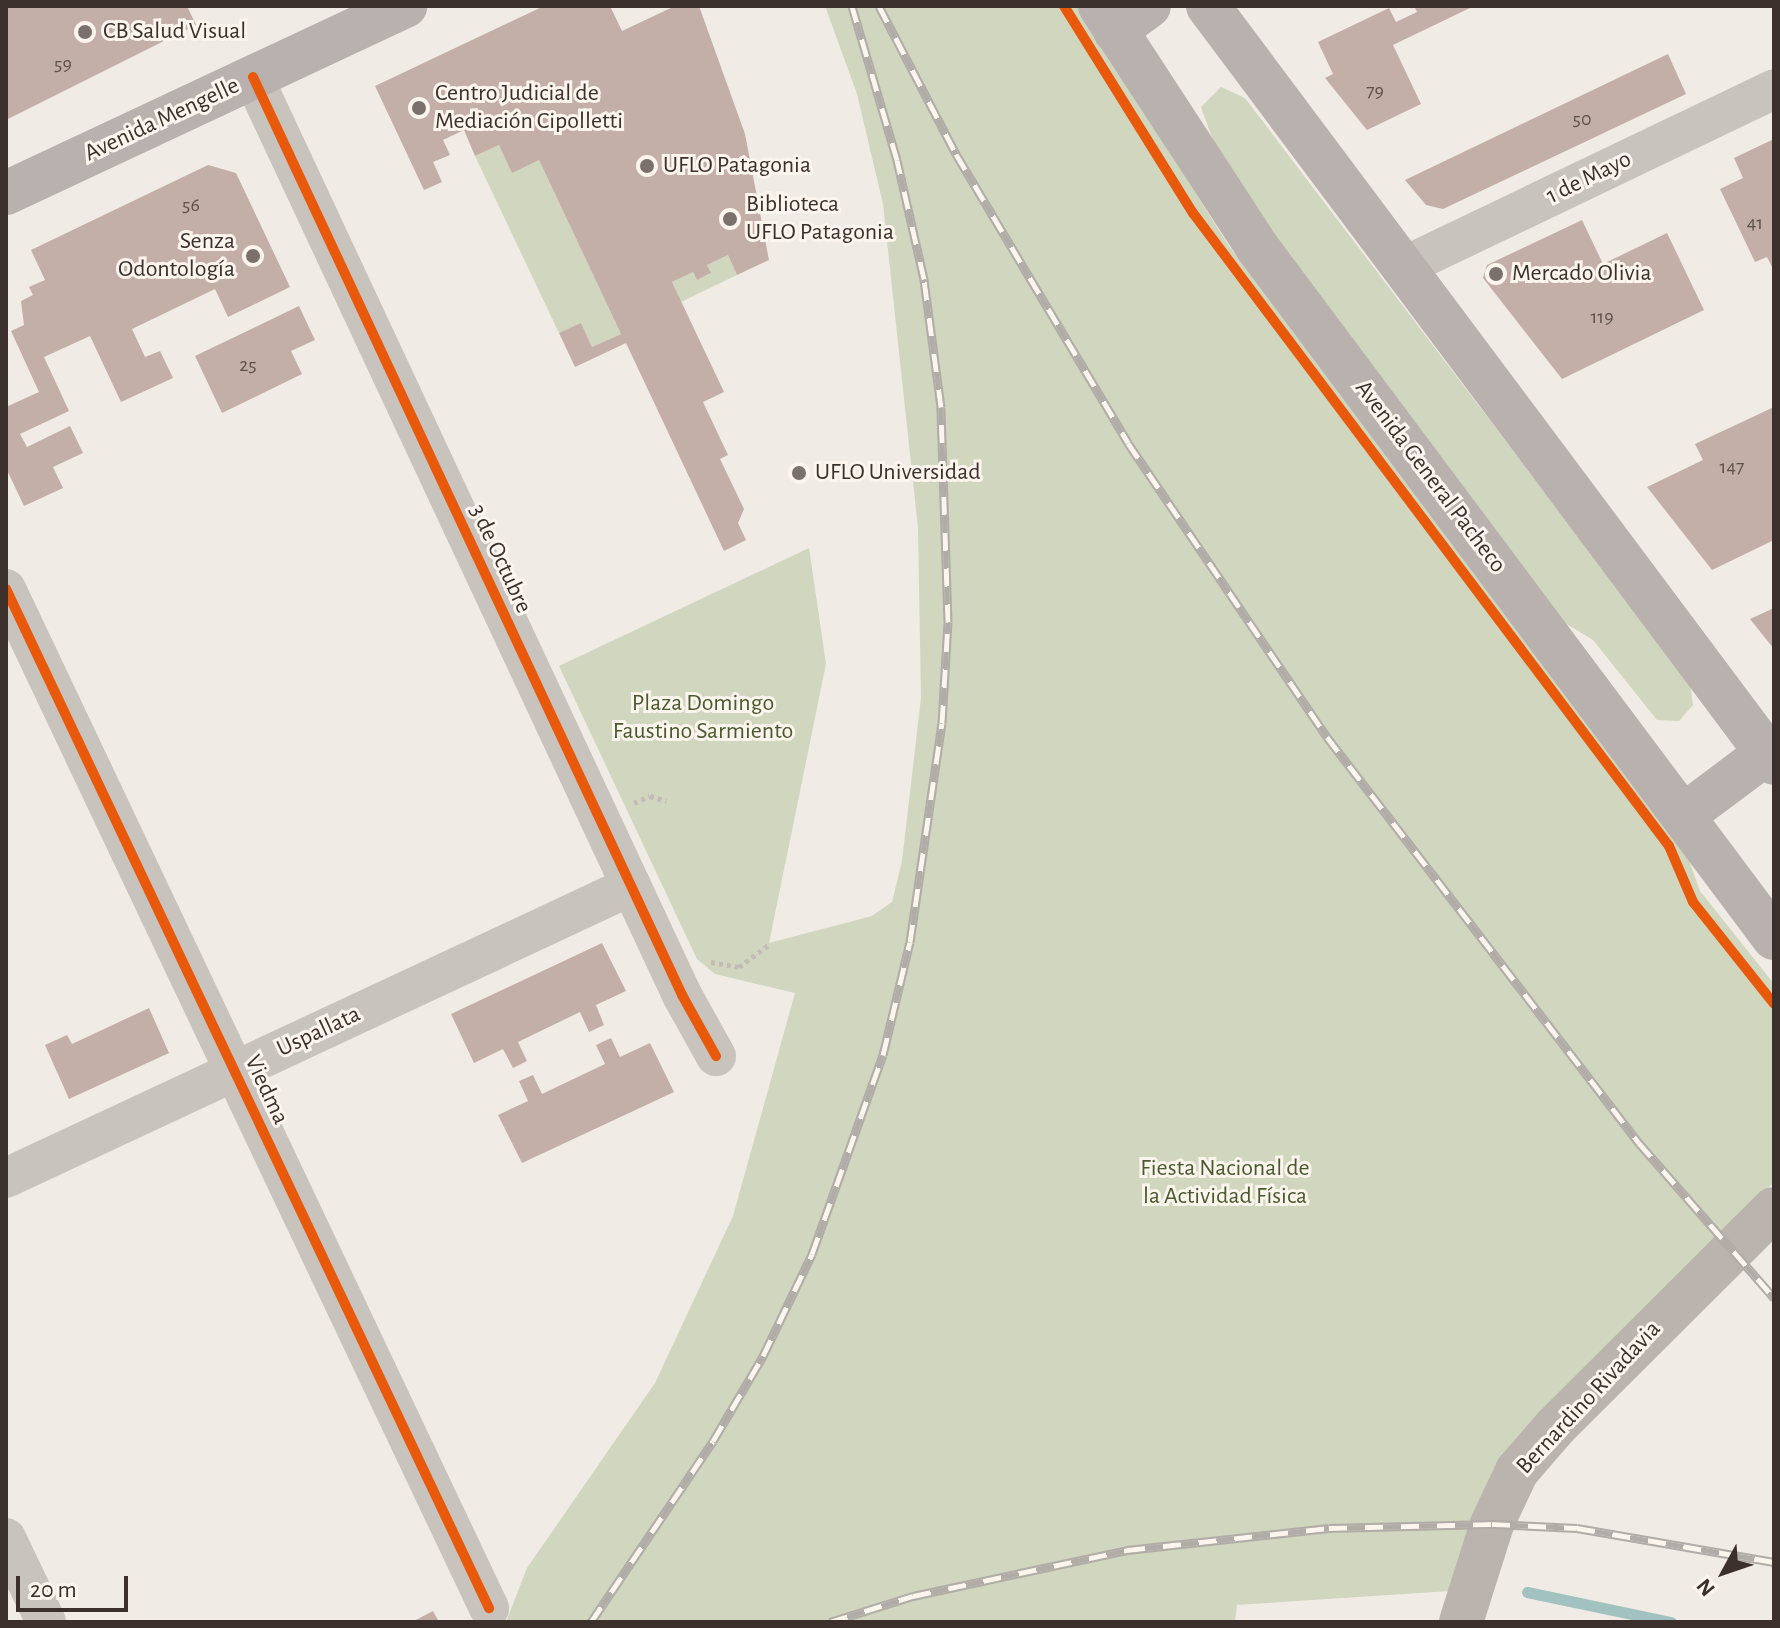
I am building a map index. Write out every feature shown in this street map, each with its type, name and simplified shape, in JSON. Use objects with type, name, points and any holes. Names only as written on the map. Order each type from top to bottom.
[{"type":"main road","name":"Avenida Mengelle","points":[[6,193],[405,6]]},
{"type":"main road","points":[[1208,6],[1770,758],[1684,815]]},
{"type":"main road","name":"Avenida General Pacheco","points":[[1121,14],[1257,247],[1774,938]]},
{"type":"main road","name":"Bernardino Rivadavia","points":[[1461,1622],[1492,1524],[1517,1471],[1555,1427],[1774,1209]]},
{"type":"street","name":"3 de Octubre","points":[[253,77],[631,886],[716,1056]]},
{"type":"street","name":"1 de Mayo","points":[[1403,267],[1774,89]]},
{"type":"street","name":"Viedma","points":[[6,589],[489,1608]]},
{"type":"street","name":"Uspallata","points":[[6,1178],[631,886]]},
{"type":"street","points":[[6,1538],[46,1622]]},
{"type":"path","points":[[627,789],[640,818]]},
{"type":"path","points":[[633,803],[650,796],[666,801]]},
{"type":"path","points":[[705,955],[718,966],[739,967],[769,944]]},
{"type":"green space","points":[[825,6],[1077,6],[1229,246],[1682,841],[1700,891],[1774,984],[1774,1182],[1527,1433],[1450,1591],[1237,1605],[1235,1622],[506,1622],[527,1568],[655,1383],[733,1216],[795,993],[715,974],[697,959],[559,666],[809,548],[826,664],[769,943],[872,916],[892,902],[902,861],[921,698],[918,528],[883,204],[857,94]]},
{"type":"green space","points":[[1221,87],[1245,98],[1690,684],[1693,705],[1679,721],[1657,720],[1593,640],[1565,623],[1221,163],[1201,107]]},
{"type":"green space","points":[[499,145],[512,172],[539,160],[621,334],[592,347],[581,324],[559,333],[475,156]]},
{"type":"green space","points":[[728,255],[737,275],[681,302],[672,282],[693,272],[697,280],[710,274],[707,265]]},
{"type":"building","points":[[6,6],[187,6],[196,25],[6,120]]},
{"type":"building","name":"UFLO Patagonia","points":[[544,6],[610,6],[622,31],[675,6],[699,6],[745,134],[769,260],[737,275],[728,255],[707,265],[711,273],[697,280],[693,272],[672,282],[724,392],[703,402],[728,455],[720,459],[744,509],[738,523],[746,540],[724,551],[626,343],[575,367],[559,333],[581,323],[592,347],[621,334],[539,160],[512,173],[499,145],[475,156],[464,130],[443,140],[450,155],[433,162],[442,182],[424,190],[375,86]]},
{"type":"building","points":[[1414,6],[1474,6],[1393,45],[1421,104],[1367,130],[1325,78],[1333,74],[1318,42],[1389,8],[1396,22],[1417,12]]},
{"type":"building","points":[[1668,54],[1686,94],[1443,209],[1426,205],[1405,180]]},
{"type":"building","points":[[1774,139],[1774,271],[1767,257],[1755,262],[1720,189],[1743,178],[1734,158]]},
{"type":"building","points":[[208,165],[236,173],[290,287],[228,317],[215,289],[132,329],[145,357],[160,351],[173,378],[121,402],[90,336],[44,357],[69,411],[20,434],[27,447],[70,426],[83,453],[53,467],[63,488],[24,506],[6,468],[6,407],[39,392],[11,331],[24,325],[21,301],[33,295],[29,287],[45,280],[31,250]]},
{"type":"building","points":[[1582,220],[1603,264],[1667,233],[1704,310],[1562,379],[1483,278],[1487,265]]},
{"type":"building","points":[[299,306],[315,340],[291,351],[302,374],[222,413],[195,356]]},
{"type":"building","points":[[1774,407],[1774,540],[1712,570],[1647,487],[1703,460],[1695,444]]},
{"type":"building","points":[[1774,608],[1774,649],[1750,619]]},
{"type":"building","points":[[602,943],[626,991],[596,1005],[604,1025],[589,1032],[580,1012],[518,1042],[527,1061],[513,1068],[503,1049],[474,1063],[451,1014]]},
{"type":"building","points":[[149,1008],[169,1053],[69,1099],[45,1045],[67,1035],[72,1044]]},
{"type":"building","points":[[611,1038],[620,1057],[650,1043],[674,1092],[522,1163],[498,1115],[528,1101],[519,1081],[533,1075],[542,1094],[605,1064],[596,1045]]},
{"type":"building","points":[[433,1611],[439,1622],[412,1622]]},
{"type":"waterway","points":[[1527,1592],[1671,1622]]},
{"type":"railway","points":[[591,1622],[713,1441],[763,1356],[812,1254],[883,1055],[910,942],[942,723],[948,622],[941,407],[924,279],[897,160],[852,6]]},
{"type":"railway","points":[[879,6],[956,154],[1128,443],[1327,737],[1639,1143],[1774,1298]]},
{"type":"railway","points":[[830,1622],[913,1596],[1127,1550],[1329,1528],[1492,1524],[1577,1528],[1774,1562]]},
{"type":"cycle path","points":[[1064,6],[1193,213],[1669,846],[1693,902],[1774,1004]]},
{"type":"cycle path","points":[[253,77],[682,995],[716,1056]]},
{"type":"cycle path","points":[[6,589],[489,1608]]},
{"type":"place","name":"CB Salud Visual","points":[[85,32]]},
{"type":"place","name":"Centro Judicial de Mediación Cipolletti","points":[[419,108]]},
{"type":"place","name":"UFLO Patagonia","points":[[647,166]]},
{"type":"place","name":"Biblioteca UFLO Patagonia","points":[[730,219]]},
{"type":"place","name":"Senza Odontología","points":[[253,256]]},
{"type":"place","name":"Mercado Olivia","points":[[1496,274]]},
{"type":"place","name":"UFLO Universidad","points":[[799,473]]},
{"type":"park label","name":"Plaza Domingo Faustino Sarmiento","points":[[703,718]]},
{"type":"park label","name":"Fiesta Nacional de la Actividad Física","points":[[1225,1183]]}]
